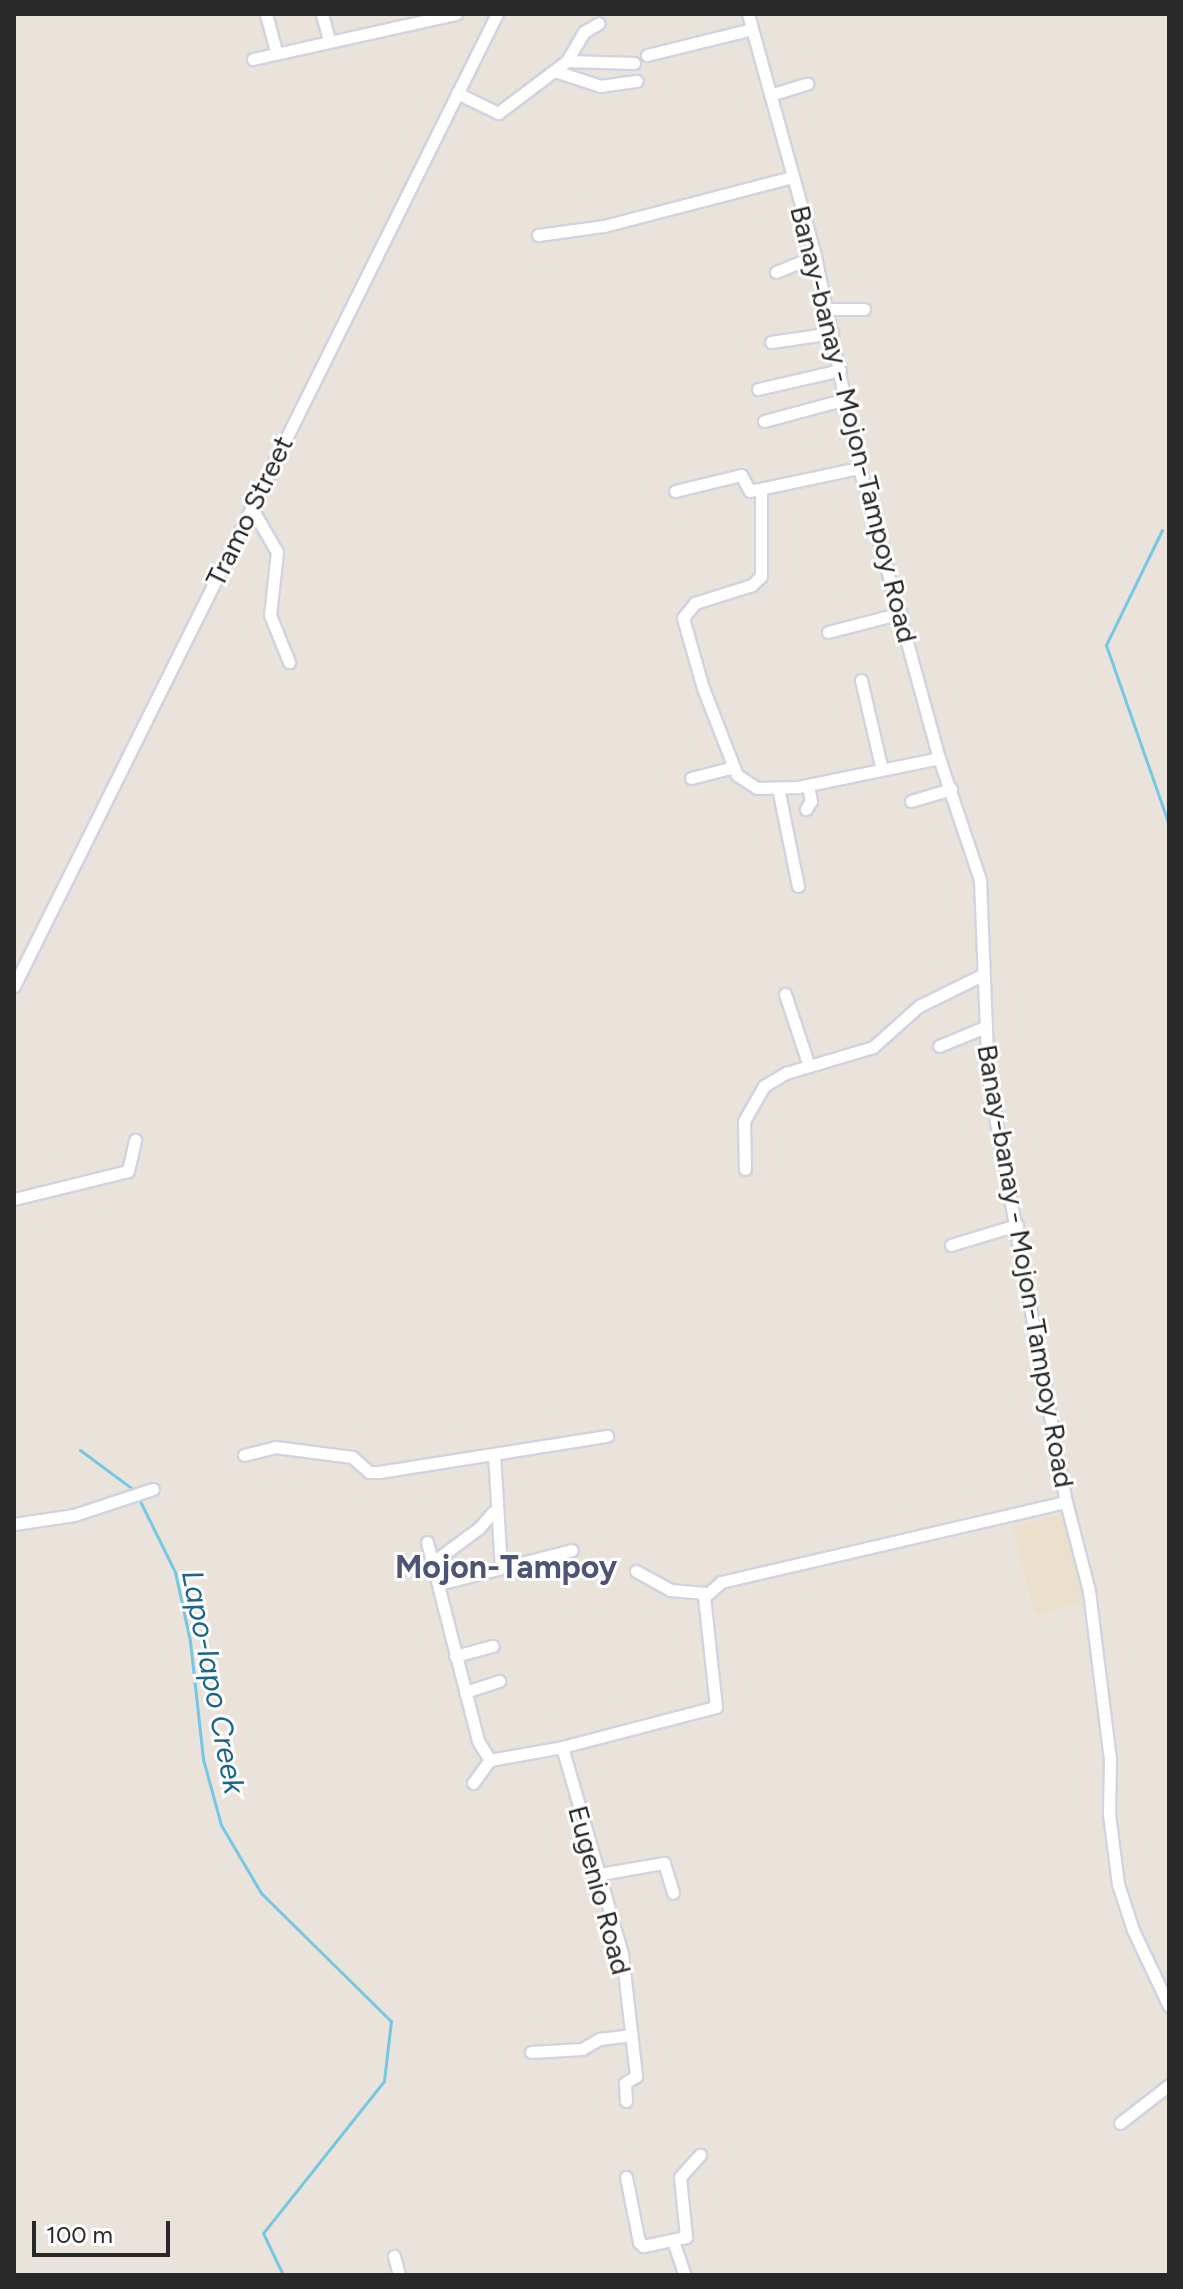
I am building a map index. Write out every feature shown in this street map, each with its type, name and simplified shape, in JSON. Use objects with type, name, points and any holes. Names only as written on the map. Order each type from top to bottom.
[{"type":"street","points":[[266,14],[276,52]]},
{"type":"street","points":[[322,14],[329,41]]},
{"type":"street","points":[[381,14],[385,28]]},
{"type":"street","points":[[253,59],[456,14]]},
{"type":"street","name":"Tramo Street","points":[[14,986],[497,14]]},
{"type":"street","name":"Banay-banay - Mojon-Tampoy Road","points":[[748,14],[815,256],[859,468],[939,758],[980,880],[988,1078],[1066,1502],[1089,1591],[1110,1759],[1109,1814],[1118,1884],[1133,1930],[1169,2006]]},
{"type":"street","points":[[457,93],[498,113],[567,61],[584,32],[599,23]]},
{"type":"street","points":[[647,55],[752,29]]},
{"type":"street","points":[[567,61],[634,63]]},
{"type":"street","points":[[555,71],[600,86],[637,81]]},
{"type":"street","points":[[770,95],[807,84]]},
{"type":"street","points":[[538,235],[604,226],[792,177]]},
{"type":"street","points":[[776,272],[815,256]]},
{"type":"street","points":[[827,309],[864,309]]},
{"type":"street","points":[[771,342],[832,333]]},
{"type":"street","points":[[758,389],[840,370]]},
{"type":"street","points":[[764,421],[846,399]]},
{"type":"street","points":[[675,491],[740,475],[746,490],[761,490],[859,468]]},
{"type":"street","points":[[761,490],[761,576],[752,585],[695,603],[683,618],[703,688],[734,767],[750,786],[778,788],[808,785],[939,758]]},
{"type":"street","points":[[251,507],[277,552],[270,615],[289,662]]},
{"type":"street","points":[[828,632],[901,613]]},
{"type":"street","points":[[861,680],[882,770]]},
{"type":"street","points":[[691,778],[734,767]]},
{"type":"street","points":[[806,809],[811,801],[808,785]]},
{"type":"street","points":[[778,788],[798,886]]},
{"type":"street","points":[[911,801],[951,789]]},
{"type":"street","points":[[745,1169],[749,1106],[772,1080],[873,1047],[919,1006],[984,974]]},
{"type":"street","points":[[785,994],[809,1066]]},
{"type":"street","points":[[939,1046],[985,1027]]},
{"type":"street","points":[[14,1199],[128,1171],[135,1140]]},
{"type":"street","points":[[951,1245],[1017,1225]]},
{"type":"street","points":[[244,1455],[288,1449],[352,1457],[369,1472],[379,1472],[444,1457],[494,1454],[607,1436]]},
{"type":"street","points":[[494,1454],[501,1567]]},
{"type":"street","points":[[14,1524],[49,1520],[153,1489]]},
{"type":"street","points":[[636,1571],[670,1590],[705,1593],[721,1582],[1066,1502]]},
{"type":"street","points":[[433,1562],[479,1528],[493,1512]]},
{"type":"street","points":[[427,1542],[478,1741],[490,1760]]},
{"type":"street","points":[[439,1584],[572,1550]]},
{"type":"street","points":[[473,1783],[490,1760],[562,1747],[716,1707],[705,1593]]},
{"type":"street","points":[[455,1656],[493,1646]]},
{"type":"street","points":[[465,1692],[499,1681]]},
{"type":"street","name":"Eugenio Road","points":[[562,1747],[622,1953],[636,2076],[625,2083],[626,2101]]},
{"type":"street","points":[[600,1874],[664,1863],[673,1893]]},
{"type":"street","points":[[531,2052],[582,2049],[599,2039],[632,2035]]},
{"type":"street","points":[[1120,2123],[1169,2085]]},
{"type":"street","points":[[626,2177],[639,2242],[643,2246],[673,2241],[686,2237],[680,2177],[700,2155]]},
{"type":"street","points":[[673,2241],[685,2275]]},
{"type":"street","points":[[394,2256],[399,2275]]},
{"type":"shaded area","points":[[1064,1513],[1088,1601],[1035,1615],[1012,1527]]},
{"type":"waterway","points":[[1162,530],[1106,645],[1169,825]]},
{"type":"waterway","name":"Lapo-lapo Creek","points":[[80,1450],[134,1490]]},
{"type":"waterway","name":"Lapo-lapo Creek","points":[[138,1497],[175,1572],[190,1641],[203,1759],[221,1825],[261,1893],[391,2021],[384,2081],[263,2233],[283,2275]]},
{"type":"district","name":"Mojon-Tampoy","points":[[506,1567]]}]
